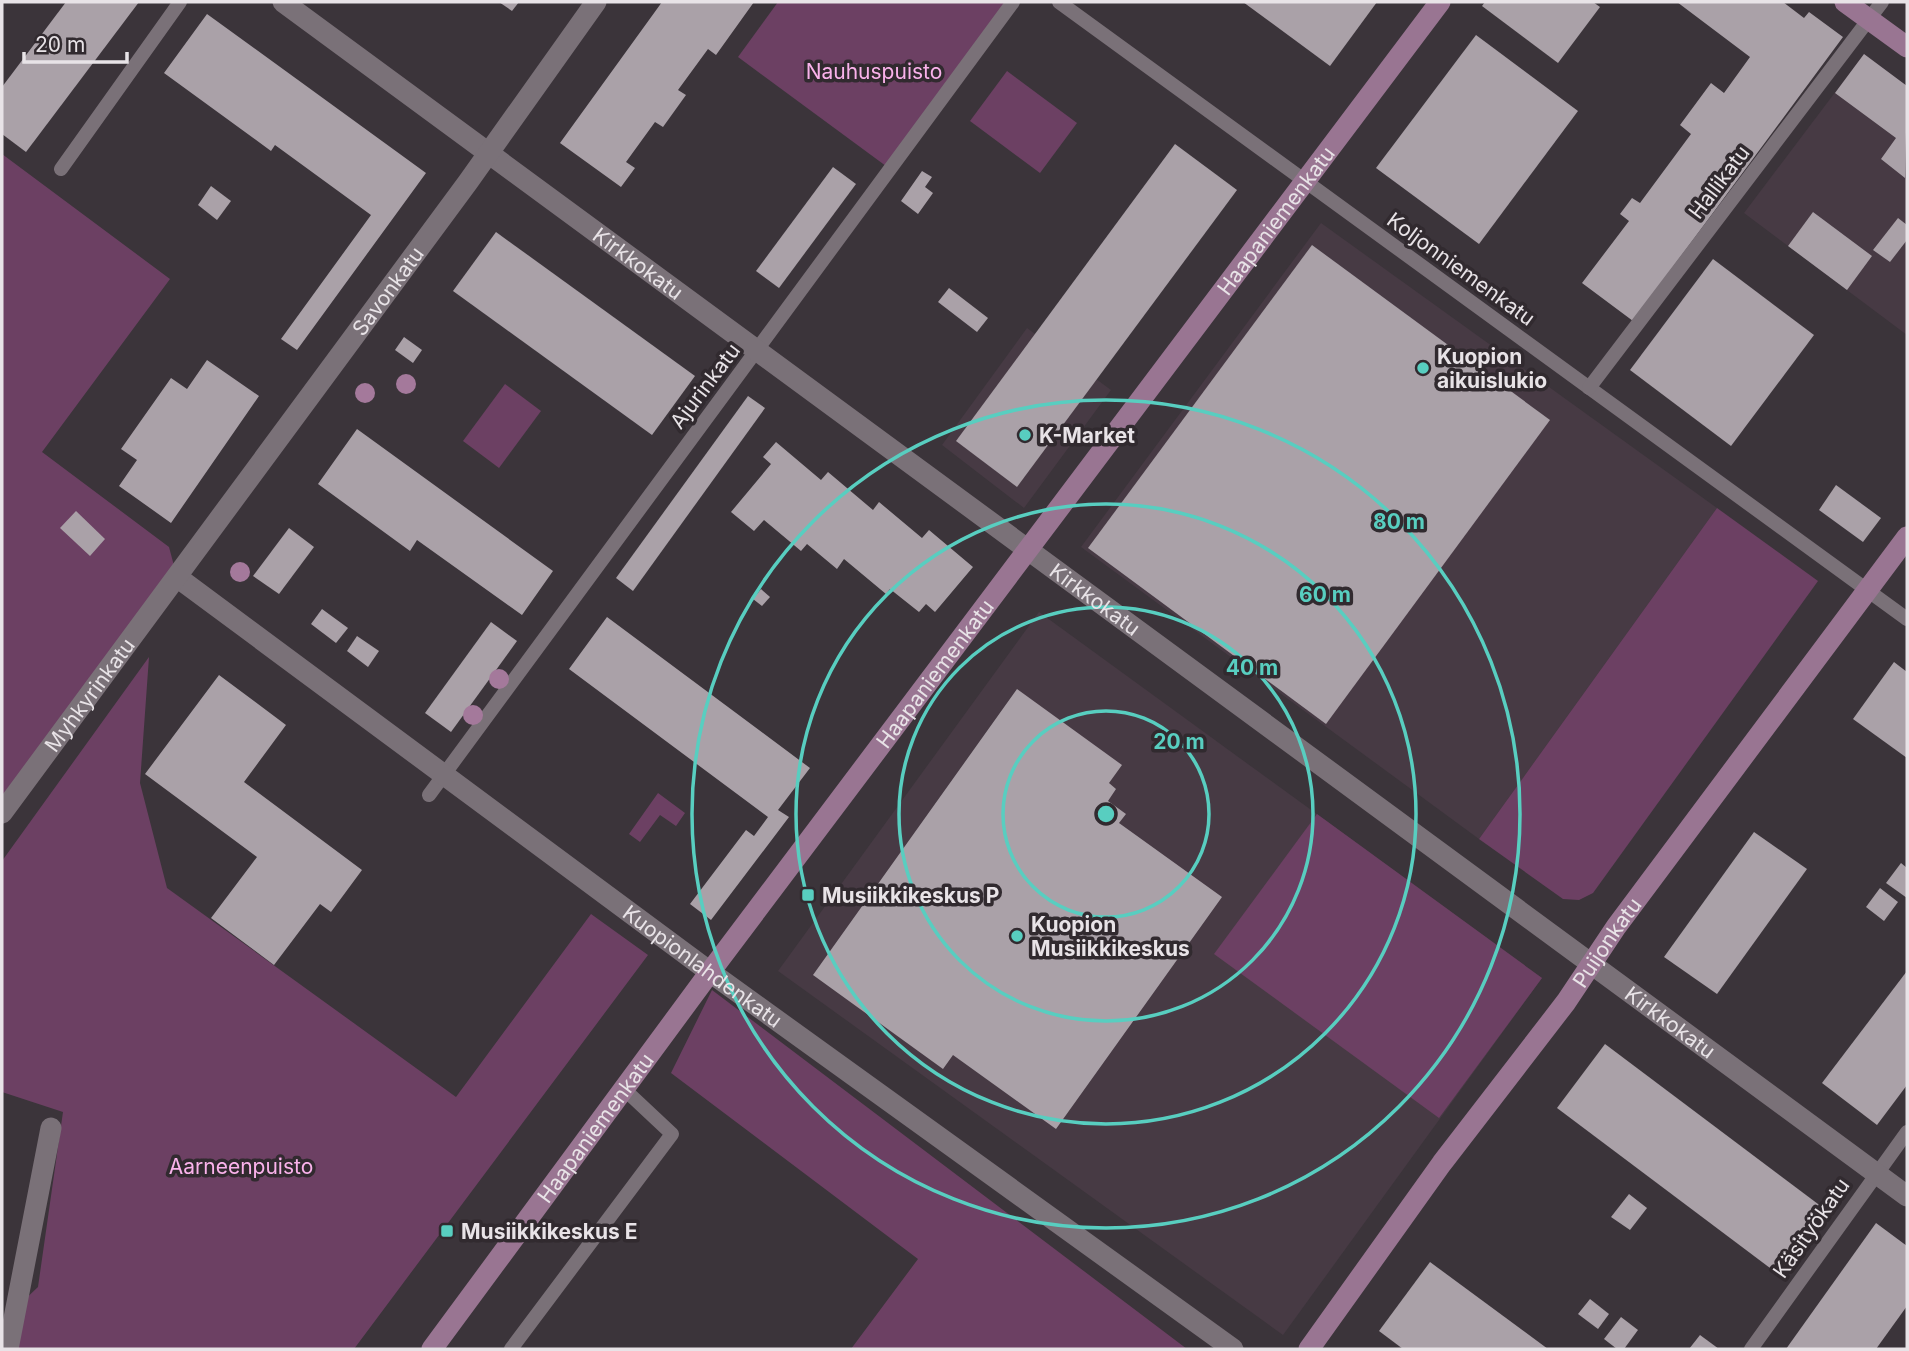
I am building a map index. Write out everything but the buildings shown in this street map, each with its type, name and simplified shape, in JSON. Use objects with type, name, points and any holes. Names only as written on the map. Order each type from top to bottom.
[{"type":"main road","name":"Haapaniemenkatu","points":[[432,1349],[710,972],[1440,2]]},
{"type":"main road","points":[[1845,2],[1907,47]]},
{"type":"main road","name":"Puijonkatu","points":[[1309,1349],[1907,537]]},
{"type":"street","name":"Kirkkokatu","points":[[283,2],[1907,1196]]},
{"type":"street","name":"Savonkatu","points":[[177,577],[596,2]]},
{"type":"street","name":"Kuopionlahdenkatu","points":[[177,577],[710,972],[1233,1349]]},
{"type":"street","name":"Myhkyrinkatu","points":[[2,813],[177,577]]},
{"type":"street","points":[[8,1349],[51,1128]]},
{"type":"lane","points":[[61,169],[180,2]]},
{"type":"lane","name":"Ajurinkatu","points":[[429,794],[1013,2]]},
{"type":"lane","name":"Koljonniemenkatu","points":[[1059,2],[1907,619]]},
{"type":"lane","name":"Hallikatu","points":[[1589,388],[1882,2]]},
{"type":"lane","points":[[511,1349],[672,1134],[624,1089]]},
{"type":"lane","name":"Käsityökatu","points":[[1751,1349],[1907,1132]]},
{"type":"shaded area","points":[[1864,54],[1907,86],[1907,335],[1744,213]]},
{"type":"shaded area","points":[[1321,223],[1717,508],[1479,839],[1081,547]]},
{"type":"shaded area","points":[[1027,328],[1111,390],[1024,508],[942,445]]},
{"type":"shaded area","points":[[1039,612],[1542,978],[1283,1335],[778,971]]},
{"type":"green space","name":"Nauhuspuisto","points":[[778,2],[1013,2],[890,169],[738,57]]},
{"type":"green space","points":[[1007,71],[1077,123],[1040,173],[970,121]]},
{"type":"green space","points":[[2,154],[170,279],[42,452],[169,547],[177,577],[2,813]]},
{"type":"green space","points":[[505,384],[541,411],[499,468],[463,441]]},
{"type":"green space","points":[[1717,508],[1818,581],[1593,893],[1579,900],[1563,899],[1479,839]]},
{"type":"green space","name":"Aarneenpuisto","points":[[149,657],[140,783],[167,888],[456,1097],[591,914],[648,955],[354,1349],[8,1349],[18,1306],[38,1287],[63,1112],[2,1092],[2,861]]},
{"type":"green space","points":[[658,793],[685,813],[676,826],[660,815],[640,842],[629,834]]},
{"type":"green space","points":[[1317,814],[1542,978],[1439,1118],[1214,954]]},
{"type":"green space","points":[[712,990],[1187,1349],[851,1349],[918,1259],[671,1073]]},
{"type":"place","name":"Kuopion aikuislukio","points":[[1423,368]]},
{"type":"place","name":"K-Market","points":[[1025,435]]},
{"type":"place","name":"Musiikkikeskus P","points":[[808,895]]},
{"type":"place","name":"Kuopion Musiikkikeskus","points":[[1017,936]]},
{"type":"place","name":"Musiikkikeskus E","points":[[447,1231]]}]
